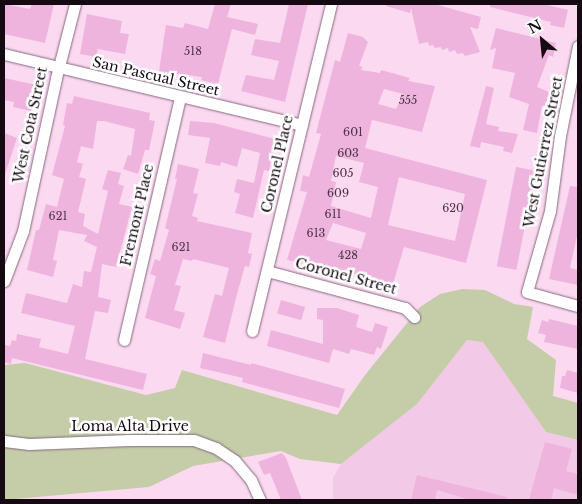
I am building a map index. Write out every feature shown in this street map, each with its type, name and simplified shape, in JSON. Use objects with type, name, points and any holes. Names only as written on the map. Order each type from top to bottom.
[{"type":"street","name":"West Cota Street","points":[[4,281],[22,231],[58,68],[75,4]]},
{"type":"street","name":"Coronel Place","points":[[252,331],[331,4]]},
{"type":"street","name":"West Gutierrez Street","points":[[578,46],[560,136],[550,211],[528,292],[578,306]]},
{"type":"street","name":"San Pascual Street","points":[[4,54],[302,125]]},
{"type":"street","name":"Fremont Place","points":[[124,340],[180,97]]},
{"type":"street","name":"Coronel Street","points":[[267,271],[405,308],[414,317]]},
{"type":"street","name":"Loma Alta Drive","points":[[4,441],[30,444],[129,440],[194,440],[216,448],[235,461],[251,480],[260,500]]},
{"type":"shaded area","points":[[467,340],[483,341],[546,432],[578,440],[578,500],[333,500],[333,478],[341,464],[417,404]]},
{"type":"green space","points":[[462,289],[485,290],[514,304],[533,307],[527,339],[556,360],[553,396],[578,403],[578,440],[546,432],[483,342],[467,340],[417,404],[341,464],[300,459],[281,451],[193,466],[149,487],[4,500],[4,365],[25,363],[146,395],[175,388],[182,370],[337,415],[365,375],[420,307],[440,294]]},
{"type":"building","points":[[4,4],[30,9],[32,4],[54,4],[45,43],[4,34]]},
{"type":"building","points":[[215,4],[231,4],[227,17],[258,24],[255,35],[232,29],[218,84],[201,80],[202,77],[159,71],[166,25],[183,28],[185,23],[208,29]]},
{"type":"building","points":[[289,4],[308,4],[285,102],[241,91],[246,75],[274,80],[279,61],[251,55],[255,39],[280,43]]},
{"type":"building","points":[[387,4],[434,4],[481,17],[478,29],[470,27],[480,52],[465,56],[463,53],[457,54],[455,50],[449,52],[448,48],[442,50],[441,47],[429,46],[428,42],[419,44],[411,8],[410,13],[386,6]]},
{"type":"building","points":[[490,4],[543,4],[568,10],[564,28],[550,25],[551,22],[490,7]]},
{"type":"building","points":[[87,14],[122,21],[120,33],[129,34],[125,54],[98,49],[96,57],[80,54]]},
{"type":"building","points":[[496,28],[556,43],[553,57],[549,55],[537,87],[549,92],[545,106],[542,106],[537,133],[523,130],[529,104],[509,97],[515,73],[492,68],[496,48],[490,50]]},
{"type":"building","points":[[348,33],[363,37],[368,42],[359,66],[363,67],[361,70],[380,73],[381,70],[410,78],[408,81],[435,86],[422,132],[372,120],[365,148],[487,180],[466,263],[404,247],[393,284],[328,267],[327,269],[318,267],[318,265],[316,267],[287,260],[307,192],[300,191],[303,175],[309,177],[321,134],[316,133],[335,60],[340,62]],"holes":[[[384,89],[403,94],[396,109],[378,104]],[[336,156],[364,163],[359,182],[378,187],[371,218],[331,206],[336,182],[331,181]],[[399,177],[465,194],[455,241],[388,225]],[[333,223],[366,233],[361,249],[326,240]]]},
{"type":"building","points":[[4,78],[37,85],[31,111],[13,107],[14,102],[4,100]]},
{"type":"building","points":[[486,86],[494,88],[486,124],[499,127],[498,131],[518,134],[512,153],[503,151],[504,147],[481,142],[480,148],[470,146]]},
{"type":"building","points":[[74,96],[150,113],[149,120],[155,121],[149,150],[145,150],[138,174],[123,169],[128,155],[131,156],[135,129],[104,121],[97,121],[93,149],[81,146],[77,162],[83,164],[79,177],[86,179],[78,212],[85,214],[83,226],[98,234],[108,191],[102,189],[108,170],[121,173],[118,184],[124,186],[119,204],[132,207],[116,267],[102,264],[98,297],[111,300],[108,313],[95,311],[85,359],[147,374],[143,390],[12,358],[11,364],[4,362],[4,345],[10,346],[12,340],[16,341],[17,334],[41,339],[39,347],[68,354],[75,326],[21,313],[26,293],[67,303],[73,284],[82,287],[84,271],[91,272],[97,247],[84,241],[87,235],[59,230],[53,260],[57,261],[53,277],[27,270],[36,230],[39,230],[46,204],[57,207],[64,179],[52,175],[65,126],[63,125],[67,103],[72,104]]},
{"type":"building","points":[[190,121],[214,123],[275,139],[269,171],[264,170],[253,218],[235,213],[240,194],[234,192],[237,179],[254,183],[260,153],[242,148],[237,167],[221,162],[220,166],[205,163],[210,138],[188,135]]},
{"type":"building","points":[[4,133],[17,138],[5,174],[4,174]]},
{"type":"building","points":[[178,164],[199,169],[193,193],[198,194],[192,216],[198,218],[197,221],[252,233],[248,253],[252,254],[249,267],[245,266],[225,343],[203,337],[215,294],[222,296],[229,268],[193,259],[192,261],[183,259],[175,285],[181,286],[174,310],[185,313],[180,329],[145,318],[156,276],[150,274],[155,259],[160,261],[169,230],[165,228],[177,179],[175,179]]},
{"type":"building","points":[[516,167],[536,171],[516,270],[497,266]]},
{"type":"building","points":[[570,186],[578,187],[578,231],[570,268],[578,270],[578,285],[549,279]]},
{"type":"building","points":[[281,300],[305,307],[301,320],[277,313]]},
{"type":"building","points":[[317,308],[337,308],[359,315],[356,327],[372,332],[375,323],[388,327],[381,349],[377,347],[374,355],[351,349],[349,354],[333,349],[329,363],[267,346],[271,330],[323,344],[323,320],[317,319]]},
{"type":"building","points":[[549,319],[578,326],[578,349],[544,342],[546,335],[538,333],[542,320],[548,322]]},
{"type":"building","points":[[203,353],[251,365],[251,363],[345,389],[339,408],[242,382],[243,378],[200,368]]},
{"type":"building","points":[[567,370],[578,373],[578,393],[560,388],[562,376],[565,376]]},
{"type":"building","points":[[545,442],[572,449],[566,471],[578,474],[578,495],[554,488],[551,500],[529,500]]},
{"type":"building","points":[[282,453],[286,458],[302,500],[281,500],[270,473],[264,475],[258,462]]},
{"type":"building","points":[[417,475],[507,497],[506,500],[470,500],[437,490],[435,500],[411,500]]}]
